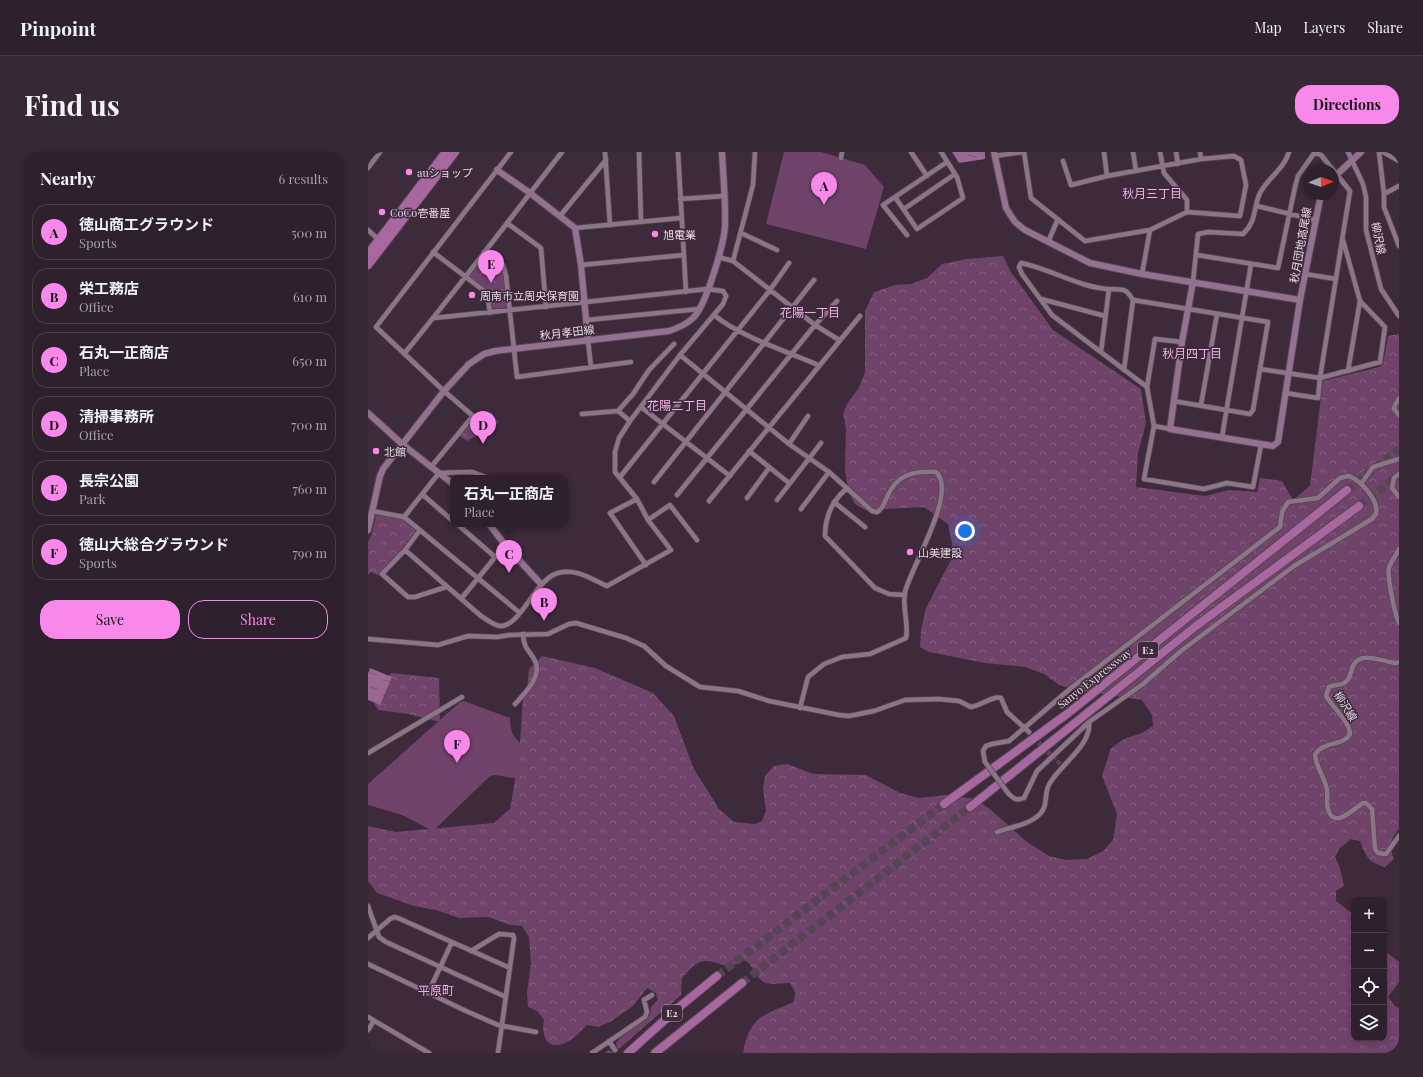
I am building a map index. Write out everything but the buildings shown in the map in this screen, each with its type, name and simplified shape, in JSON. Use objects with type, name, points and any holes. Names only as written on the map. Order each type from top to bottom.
[{"type":"highway","points":[[368,265],[455,152]]},
{"type":"highway","points":[[368,254],[443,153]]},
{"type":"highway","name":"Sanyo Expressway","points":[[944,804],[1067,714],[1347,490]]},
{"type":"highway","name":"Sanyo Expressway","points":[[970,807],[1196,626],[1359,506]]},
{"type":"highway","name":"E2","points":[[628,1053],[716,976]]},
{"type":"highway","name":"E2","points":[[655,1053],[742,983]]},
{"type":"street","points":[[368,168],[380,152]]},
{"type":"street","points":[[431,467],[473,416],[444,392],[376,327],[511,152]]},
{"type":"street","points":[[404,354],[434,318],[465,275],[562,152]]},
{"type":"street","points":[[605,152],[610,225]]},
{"type":"street","points":[[639,152],[641,221]]},
{"type":"street","points":[[678,152],[686,292]]},
{"type":"street","name":"秋月孝田線","points":[[368,530],[380,476],[402,444],[444,392],[476,359],[495,351],[513,348],[669,332],[681,327],[694,318],[707,289],[718,257],[725,227],[722,152]]},
{"type":"street","points":[[733,261],[753,185],[755,152]]},
{"type":"street","points":[[841,158],[842,152]]},
{"type":"street","points":[[910,152],[927,176]]},
{"type":"street","points":[[896,197],[917,229],[963,198],[955,174],[941,152]]},
{"type":"street","points":[[1063,160],[1071,185],[1107,176],[1164,167],[1201,159],[1234,156],[1241,160],[1246,185],[1240,216],[1187,212],[1150,230],[1085,240],[1031,198],[1023,152],[995,154],[1006,208],[1015,222],[1025,230],[1090,263],[1142,274],[1247,290],[1300,300]]},
{"type":"street","points":[[1104,152],[1107,176]]},
{"type":"street","points":[[1133,152],[1136,171]]},
{"type":"street","points":[[1160,152],[1164,173],[1187,200],[1187,212]]},
{"type":"street","points":[[1176,152],[1178,164]]},
{"type":"street","points":[[1200,152],[1201,159]]},
{"type":"street","points":[[1170,429],[1182,342],[1193,282],[1198,234],[1208,232],[1243,234],[1251,226],[1260,194],[1286,160],[1289,152]]},
{"type":"street","points":[[1196,255],[1278,268],[1288,213],[1298,176],[1314,152],[1321,155],[1327,164]]},
{"type":"street","name":"柳沢線","points":[[1348,152],[1363,184],[1366,197],[1366,230],[1381,289],[1399,316]]},
{"type":"street","points":[[1339,172],[1361,152]]},
{"type":"street","points":[[1379,152],[1384,207],[1399,246]]},
{"type":"street","points":[[1383,152],[1399,161]]},
{"type":"street","points":[[560,216],[606,160]]},
{"type":"street","points":[[907,235],[883,205],[947,162]]},
{"type":"street","points":[[497,170],[530,193],[575,228],[581,265],[591,367]]},
{"type":"street","points":[[904,209],[955,174]]},
{"type":"street","points":[[1286,393],[1318,398],[1350,191],[1339,180]]},
{"type":"street","points":[[1384,194],[1399,186]]},
{"type":"street","points":[[680,199],[724,196]]},
{"type":"street","name":"秋月団地高尾線","points":[[1261,445],[1273,446],[1278,442],[1300,300],[1320,200]]},
{"type":"street","points":[[1257,206],[1315,220]]},
{"type":"street","points":[[575,228],[681,218]]},
{"type":"street","points":[[1048,242],[1058,219]]},
{"type":"street","points":[[507,223],[541,248],[546,307]]},
{"type":"street","points":[[368,230],[379,240]]},
{"type":"street","points":[[1142,274],[1150,230]]},
{"type":"street","points":[[741,233],[777,250]]},
{"type":"street","points":[[1342,238],[1360,301],[1348,371]]},
{"type":"street","points":[[433,252],[487,293],[490,313]]},
{"type":"street","points":[[484,252],[503,265],[506,276],[517,377],[631,362]]},
{"type":"street","points":[[581,265],[684,255]]},
{"type":"street","points":[[718,257],[733,261],[815,324],[839,340]]},
{"type":"street","points":[[620,477],[770,290],[789,263]]},
{"type":"street","points":[[1147,387],[1052,315],[1022,274],[1019,267],[1021,263],[1086,286],[1108,289],[1124,289],[1133,300],[1268,322],[1253,410],[1250,414],[1174,400]]},
{"type":"street","points":[[1222,438],[1251,264]]},
{"type":"street","points":[[1306,274],[1336,279]]},
{"type":"street","points":[[654,482],[814,280]]},
{"type":"street","points":[[405,550],[461,599],[494,624],[501,626],[511,622],[520,613],[541,584],[557,573],[573,572],[587,575],[607,586],[671,550],[648,520],[637,499],[615,472],[615,452],[619,438],[630,421],[680,355],[723,304],[726,296],[723,291],[707,289],[434,318]]},
{"type":"street","points":[[1101,352],[1108,289]]},
{"type":"street","points":[[1040,299],[1105,316]]},
{"type":"street","points":[[1124,370],[1133,300]]},
{"type":"street","points":[[1260,369],[1320,378],[1375,364],[1380,360],[1385,327],[1360,301]]},
{"type":"street","points":[[678,495],[815,324],[837,302]]},
{"type":"street","points":[[587,320],[699,309]]},
{"type":"street","points":[[1201,405],[1216,314]]},
{"type":"street","points":[[714,315],[738,330],[818,365]]},
{"type":"street","points":[[709,501],[818,365],[860,316]]},
{"type":"street","points":[[1154,426],[1261,445],[1253,487],[1227,483],[1204,489],[1144,479],[1154,426],[1147,387],[1155,339],[1182,342]]},
{"type":"street","points":[[582,414],[618,411],[633,394],[649,370],[674,344]]},
{"type":"street","points":[[680,355],[789,444],[829,472],[872,511],[877,512],[882,509],[893,485],[900,477],[928,471],[936,472],[940,475],[943,487],[937,514],[908,579],[905,595],[906,638],[870,654],[842,657],[824,664],[808,676],[800,708]]},
{"type":"street","points":[[1399,398],[1394,409],[1399,415]]},
{"type":"street","points":[[641,407],[730,476]]},
{"type":"street","points":[[618,411],[630,421]]},
{"type":"street","points":[[368,413],[402,444],[450,482]]},
{"type":"street","points":[[789,444],[808,416]]},
{"type":"street","points":[[777,500],[821,443]]},
{"type":"street","points":[[749,451],[790,484]]},
{"type":"street","points":[[1362,484],[1373,467],[1399,459]]},
{"type":"street","points":[[747,498],[769,468]]},
{"type":"street","points":[[439,473],[472,472],[480,475]]},
{"type":"street","points":[[801,509],[829,472]]},
{"type":"street","points":[[404,517],[439,473]]},
{"type":"street","points":[[1399,474],[1394,478],[1392,488],[1399,497]]},
{"type":"street","points":[[1343,476],[1353,478],[1362,484],[1376,503],[1376,514],[1372,519],[1288,571],[1181,651],[1143,684],[1090,722],[1037,771],[1024,798],[1019,800],[1014,799],[1008,793],[985,762],[983,750],[986,746],[1009,741],[1071,688],[1280,527],[1282,512],[1288,502],[1318,498],[1335,481],[1343,476]]},
{"type":"street","points":[[846,489],[834,502],[825,522],[825,536],[875,588],[889,594],[905,595]]},
{"type":"street","points":[[423,495],[450,518]]},
{"type":"street","points":[[637,499],[610,513],[646,565]]},
{"type":"street","points":[[834,502],[865,527]]},
{"type":"street","points":[[648,520],[670,504],[697,540]]},
{"type":"street","points":[[372,511],[404,517],[520,613]]},
{"type":"street","points":[[460,527],[494,556]]},
{"type":"street","points":[[491,527],[541,584]]},
{"type":"street","points":[[420,530],[405,550],[382,574],[408,597],[415,597],[446,586]]},
{"type":"street","points":[[461,599],[505,544]]},
{"type":"street","points":[[1399,549],[1391,562],[1388,578],[1393,593],[1395,616],[1399,623]]},
{"type":"street","points":[[368,639],[438,645],[468,636],[498,637],[523,634],[548,634],[569,624],[582,625],[626,638],[644,646],[666,666],[696,686],[738,691],[800,708],[849,716],[880,710],[905,700],[953,700],[960,701],[970,707],[984,704],[995,697],[998,697],[1000,698],[1007,712],[1029,732]]},
{"type":"street","points":[[515,704],[532,684],[537,670],[535,662],[524,644],[523,634]]},
{"type":"street","name":"柳沢線","points":[[1399,662],[1392,663],[1377,659],[1361,658],[1357,660],[1349,678],[1343,684],[1329,687],[1326,696],[1345,721],[1350,729],[1350,734],[1342,742],[1325,746],[1315,754],[1318,768],[1327,790],[1328,810],[1331,815],[1335,818],[1343,818],[1363,803],[1370,805],[1372,809],[1375,849],[1378,853],[1386,854],[1399,836]]},
{"type":"street","points":[[368,753],[462,697]]},
{"type":"street","points":[[997,832],[1023,824],[1039,815],[1046,804],[1049,783],[1086,738],[1090,728],[1090,722]]},
{"type":"street","points":[[368,906],[376,932],[379,937],[386,942],[506,997]]},
{"type":"street","points":[[368,938],[394,917],[510,968]]},
{"type":"street","points":[[471,951],[499,934],[513,935],[514,938],[498,1053]]},
{"type":"street","points":[[428,993],[452,942]]},
{"type":"street","points":[[368,964],[466,1012],[502,1026],[536,1032]]},
{"type":"street","points":[[592,1053],[645,1017],[647,1012],[644,1000],[652,995]]},
{"type":"street","points":[[368,1017],[429,1053]]},
{"type":"street","points":[[368,1030],[374,1020]]},
{"type":"street","points":[[609,1041],[615,1050]]},
{"type":"green space","points":[[784,152],[821,152],[865,165],[884,187],[866,249],[766,224]]},
{"type":"green space","points":[[485,255],[501,266],[504,273],[507,308],[491,309],[490,293],[468,275]]},
{"type":"green space","points":[[1003,256],[1011,272],[1053,330],[1141,389],[1146,423],[1138,453],[1136,487],[1205,496],[1229,490],[1257,492],[1260,478],[1282,481],[1293,500],[1310,486],[1323,381],[1379,367],[1383,364],[1388,336],[1399,334],[1399,829],[1391,843],[1391,850],[1394,859],[1385,867],[1375,863],[1366,855],[1360,841],[1351,839],[1340,848],[1335,857],[1340,868],[1344,886],[1336,891],[1336,901],[1351,912],[1351,1041],[1387,1041],[1387,952],[1399,962],[1399,982],[1388,997],[1396,1007],[1399,1008],[1399,1053],[743,1053],[746,1041],[754,1024],[766,1014],[794,1002],[795,992],[790,983],[766,983],[757,976],[750,965],[744,960],[730,966],[710,961],[704,961],[696,964],[682,978],[681,995],[614,1053],[605,1053],[608,1050],[613,1052],[617,1049],[616,1043],[621,1037],[650,1015],[651,1007],[658,1000],[656,993],[647,988],[633,1006],[610,1022],[598,1027],[587,1025],[568,1042],[553,1045],[546,1040],[544,1036],[544,1020],[537,1011],[528,1007],[527,992],[531,963],[529,937],[522,926],[510,925],[488,917],[459,918],[436,910],[414,906],[377,893],[368,881],[368,826],[396,832],[494,823],[510,809],[519,757],[523,698],[527,688],[529,669],[542,656],[595,668],[653,693],[674,716],[694,769],[719,809],[734,822],[755,824],[762,821],[766,811],[763,788],[765,776],[774,766],[787,764],[813,774],[866,775],[900,793],[919,798],[947,795],[975,799],[991,810],[1027,842],[1049,856],[1066,860],[1087,859],[1103,851],[1113,840],[1117,814],[1102,776],[1111,748],[1124,739],[1142,733],[1153,726],[1152,715],[1142,700],[1080,691],[1059,685],[1044,674],[1025,667],[985,663],[929,652],[920,647],[921,630],[926,608],[951,560],[952,543],[948,524],[924,507],[865,510],[855,504],[848,490],[845,469],[846,428],[843,414],[847,404],[858,389],[865,373],[865,311],[874,292],[895,285],[911,284],[927,278],[942,264],[967,259]]},
{"type":"green space","points":[[491,412],[499,423],[467,441],[459,435],[475,415],[479,419]]},
{"type":"green space","points":[[376,515],[403,519],[416,531],[380,576],[371,572],[368,575],[368,542],[372,534]]},
{"type":"green space","points":[[392,673],[439,678],[440,722],[408,714],[378,710],[371,698],[378,682]]},
{"type":"green space","points":[[464,701],[510,718],[513,733],[517,740],[523,745],[518,779],[495,775],[490,776],[433,831],[402,815],[368,805],[368,784],[460,702]]},
{"type":"water","points":[[952,152],[985,152],[985,159],[959,163]]},
{"type":"water","points":[[370,668],[392,677],[380,705],[368,700],[368,674]]},
{"type":"tunnel","points":[[1347,490],[1399,449]]},
{"type":"tunnel","points":[[1359,506],[1398,476]]},
{"type":"tunnel","points":[[1034,738],[1061,765]]},
{"type":"tunnel","points":[[717,976],[944,804]]},
{"type":"tunnel","points":[[742,983],[970,807]]},
{"type":"place","name":"auショップ","points":[[409,172]]},
{"type":"place","name":"徳山商工グラウンド","points":[[824,205]]},
{"type":"place","name":"CoCo壱番屋","points":[[382,212]]},
{"type":"place","name":"旭電業","points":[[655,234]]},
{"type":"place","name":"長宗公園","points":[[491,283]]},
{"type":"place","name":"周南市立周央保育園","points":[[472,295]]},
{"type":"place","name":"清掃事務所","points":[[483,444]]},
{"type":"place","name":"北館","points":[[376,451]]},
{"type":"place","name":"山美建設","points":[[910,552]]},
{"type":"place","name":"石丸一正商店","points":[[509,573]]},
{"type":"place","name":"栄工務店","points":[[544,621]]},
{"type":"place","name":"徳山大総合グラウンド","points":[[457,763]]},
{"type":"district","name":"秋月三丁目","points":[[1152,193]]},
{"type":"district","name":"花陽一丁目","points":[[810,312]]},
{"type":"district","name":"秋月四丁目","points":[[1192,353]]},
{"type":"district","name":"花陽二丁目","points":[[677,405]]},
{"type":"district","name":"平原町","points":[[436,990]]}]
